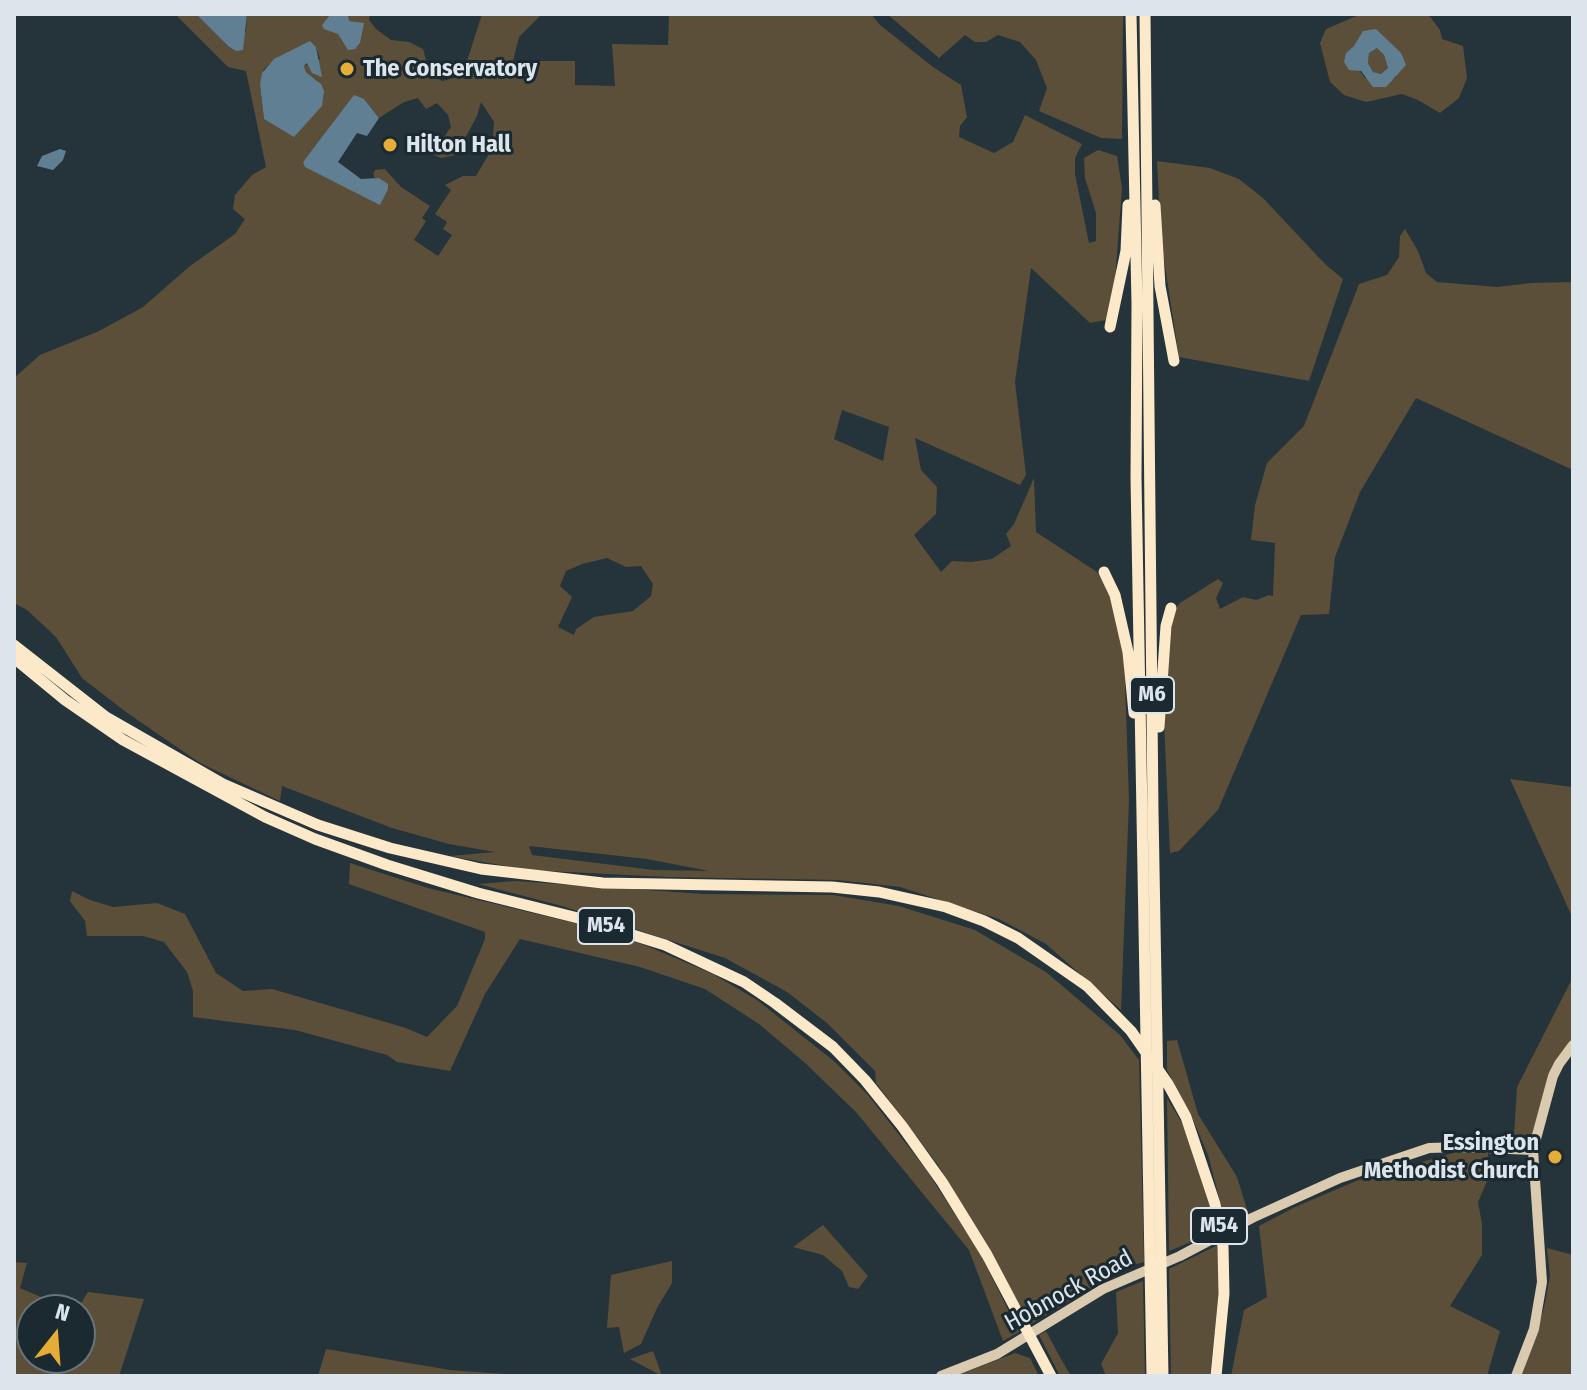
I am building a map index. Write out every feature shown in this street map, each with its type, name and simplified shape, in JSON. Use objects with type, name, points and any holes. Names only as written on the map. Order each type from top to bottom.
[{"type":"highway","name":"M6","points":[[1131,14],[1137,317],[1136,478],[1163,1376]]},
{"type":"highway","name":"M6","points":[[1145,14],[1147,1217],[1152,1376]]},
{"type":"highway","points":[[1146,88],[1160,286],[1174,361]]},
{"type":"highway","points":[[1110,327],[1126,251],[1132,90]]},
{"type":"highway","points":[[1104,572],[1115,595],[1128,652],[1147,810]]},
{"type":"highway","points":[[1147,810],[1166,626],[1171,608]]},
{"type":"highway","name":"M54","points":[[14,642],[53,678],[106,717],[223,784],[318,825],[441,861],[531,877],[603,883],[832,887],[879,892],[946,907],[995,927],[1052,960],[1087,986],[1131,1031],[1168,1084],[1186,1117],[1215,1204],[1223,1246],[1224,1294],[1216,1376]]},
{"type":"highway","name":"M54","points":[[14,660],[123,740],[217,793],[302,834],[432,879],[665,945],[744,982],[775,1003],[833,1047],[902,1126],[942,1182],[987,1255],[1051,1376]]},
{"type":"main road","points":[[1516,1376],[1534,1329],[1542,1282],[1533,1150],[1553,1076],[1573,1045]]},
{"type":"main road","name":"Hobnock Road","points":[[941,1376],[997,1354],[1103,1289],[1180,1256],[1252,1218],[1340,1178],[1429,1148],[1533,1150]]},
{"type":"shaded area","points":[[175,14],[196,14],[228,46],[246,31],[247,14],[370,14],[369,20],[376,29],[391,40],[409,42],[423,49],[430,74],[442,81],[454,78],[467,61],[482,14],[539,14],[519,37],[513,61],[575,61],[575,85],[615,86],[612,44],[668,45],[669,14],[871,14],[880,25],[933,67],[961,85],[967,117],[960,126],[959,137],[994,153],[1013,142],[1025,115],[1082,144],[1075,158],[1075,174],[1089,243],[1096,241],[1096,213],[1085,178],[1084,158],[1098,150],[1117,156],[1122,188],[1112,319],[1090,323],[1031,268],[1015,382],[1026,475],[1020,485],[915,438],[921,470],[937,487],[936,514],[914,535],[941,572],[952,561],[992,559],[1011,546],[1006,534],[1014,524],[1034,478],[1036,532],[1097,572],[1112,597],[1124,650],[1129,801],[1121,1010],[1046,944],[999,919],[900,887],[838,880],[668,877],[528,870],[450,856],[495,852],[449,844],[392,828],[282,786],[280,801],[200,763],[82,678],[56,637],[27,610],[14,603],[14,378],[40,355],[99,331],[143,307],[190,266],[235,234],[245,219],[233,209],[235,195],[252,175],[266,167],[246,71],[228,67]],"holes":[[[316,47],[320,59],[304,66],[306,72],[318,81],[322,105],[294,136],[264,119],[260,85],[264,69],[272,62]],[[418,98],[426,109],[437,103],[448,115],[451,127],[437,147],[426,139],[421,149],[441,158],[456,155],[481,102],[494,122],[492,149],[476,176],[463,176],[445,185],[451,190],[435,214],[447,222],[443,229],[452,235],[438,256],[414,240],[426,221],[422,218],[430,206],[401,187],[385,169],[375,170],[373,174],[375,178],[382,179],[380,204],[303,162],[364,99],[379,118],[404,102]],[[842,410],[889,427],[883,461],[834,439]],[[607,558],[626,567],[641,566],[653,584],[651,596],[633,611],[594,617],[576,629],[574,635],[558,627],[572,597],[560,586],[566,571]],[[529,846],[647,859],[709,871],[654,870],[532,855]]]},
{"type":"shaded area","points":[[887,14],[1123,14],[1122,139],[1101,138],[1039,111],[1047,88],[1036,60],[1020,42],[998,35],[986,42],[975,42],[965,35],[939,58]]},
{"type":"shaded area","points":[[1361,14],[1428,14],[1440,30],[1442,39],[1463,46],[1467,78],[1459,98],[1440,113],[1402,94],[1366,102],[1344,95],[1330,82],[1320,43],[1326,29]],"holes":[[[1376,29],[1386,40],[1396,78],[1365,78],[1346,53]]]},
{"type":"shaded area","points":[[1377,48],[1384,55],[1388,68],[1381,74],[1373,72],[1368,63],[1369,52]]},
{"type":"shaded area","points":[[1157,161],[1210,168],[1239,179],[1263,198],[1343,279],[1309,381],[1179,357],[1161,240]]},
{"type":"shaded area","points":[[1405,229],[1426,273],[1437,282],[1497,287],[1573,282],[1573,470],[1416,398],[1360,492],[1335,557],[1329,614],[1301,615],[1218,810],[1179,851],[1170,853],[1164,721],[1173,612],[1180,603],[1218,579],[1223,583],[1216,598],[1220,609],[1243,597],[1256,600],[1273,596],[1275,543],[1251,540],[1255,505],[1267,463],[1304,426],[1359,284],[1387,275],[1399,257],[1400,236]]},
{"type":"shaded area","points":[[1510,779],[1573,787],[1573,919]]},
{"type":"shaded area","points":[[350,863],[428,888],[587,926],[647,946],[713,974],[757,1000],[835,1062],[868,1095],[925,1168],[980,1253],[1019,1332],[1003,1341],[969,1250],[856,1112],[759,1024],[705,989],[640,967],[520,939],[485,994],[450,1071],[397,1062],[387,1055],[295,1030],[193,1017],[193,991],[187,972],[164,942],[143,936],[87,936],[85,921],[70,901],[72,891],[113,907],[157,903],[185,914],[216,973],[243,991],[272,989],[427,1037],[457,1006],[485,939],[485,932],[349,884]]},
{"type":"shaded area","points":[[515,881],[704,894],[833,895],[899,906],[975,930],[1046,972],[1120,1035],[1139,1060],[1144,1262],[1123,1268],[1031,1324],[938,1165],[876,1083],[875,1071],[827,1023],[787,992],[725,958],[562,906],[478,884]]},
{"type":"shaded area","points":[[1573,977],[1573,1040],[1533,1139],[1514,1135],[1517,1087]]},
{"type":"shaded area","points":[[1177,1040],[1198,1114],[1237,1177],[1249,1216],[1228,1232],[1208,1155],[1167,1070],[1167,1041]]},
{"type":"shaded area","points":[[1167,1098],[1182,1123],[1210,1198],[1215,1232],[1169,1251]]},
{"type":"shaded area","points":[[1487,1150],[1491,1172],[1478,1202],[1482,1255],[1450,1306],[1500,1331],[1487,1376],[1231,1376],[1244,1310],[1267,1297],[1259,1226],[1356,1181],[1460,1151]]},
{"type":"shaded area","points":[[823,1225],[868,1276],[858,1289],[849,1287],[842,1271],[823,1255],[793,1247]]},
{"type":"shaded area","points":[[1218,1245],[1220,1279],[1210,1376],[1171,1376],[1169,1269]]},
{"type":"shaded area","points":[[1547,1248],[1573,1255],[1573,1376],[1522,1376],[1544,1308],[1550,1276]]},
{"type":"shaded area","points":[[672,1261],[672,1283],[641,1344],[624,1353],[619,1327],[607,1328],[611,1275]]},
{"type":"shaded area","points":[[14,1262],[27,1263],[20,1288],[34,1294],[16,1294],[16,1374],[96,1374],[96,1294],[88,1292],[144,1299],[119,1376],[14,1376]]},
{"type":"shaded area","points":[[1143,1281],[1145,1376],[1106,1376],[1101,1364],[1118,1333],[1116,1292]]},
{"type":"shaded area","points":[[1046,1331],[1071,1376],[1060,1376],[1039,1335]]},
{"type":"shaded area","points":[[326,1349],[450,1370],[505,1376],[318,1376]]},
{"type":"shaded area","points":[[653,1351],[662,1376],[630,1359]]},
{"type":"shaded area","points":[[1015,1353],[1030,1358],[1039,1376],[955,1376]]},
{"type":"water","points":[[196,14],[247,14],[243,50],[236,51],[228,46]]},
{"type":"water","points":[[331,14],[348,14],[349,21],[364,23],[360,43],[355,49],[348,50],[338,34],[324,29],[322,25]]},
{"type":"water","points":[[1376,29],[1401,53],[1406,65],[1386,87],[1373,87],[1361,71],[1349,70],[1344,62],[1346,53],[1363,31]],"holes":[[[1377,48],[1384,55],[1388,68],[1381,74],[1373,72],[1368,63],[1369,53]]]},
{"type":"water","points":[[310,41],[316,47],[322,77],[312,73],[307,63],[304,66],[306,72],[321,84],[324,91],[322,106],[294,137],[264,119],[260,85],[262,73],[274,59]]},
{"type":"water","points":[[354,95],[364,99],[379,118],[367,136],[357,133],[338,162],[361,179],[379,178],[388,184],[380,205],[305,167],[303,162]]},
{"type":"water","points":[[60,149],[66,151],[63,160],[53,170],[37,166],[42,156]]},
{"type":"place","name":"The Conservatory","points":[[347,69]]},
{"type":"place","name":"Hilton Hall","points":[[390,145]]},
{"type":"place","name":"Essington Methodist Church","points":[[1555,1157]]}]
